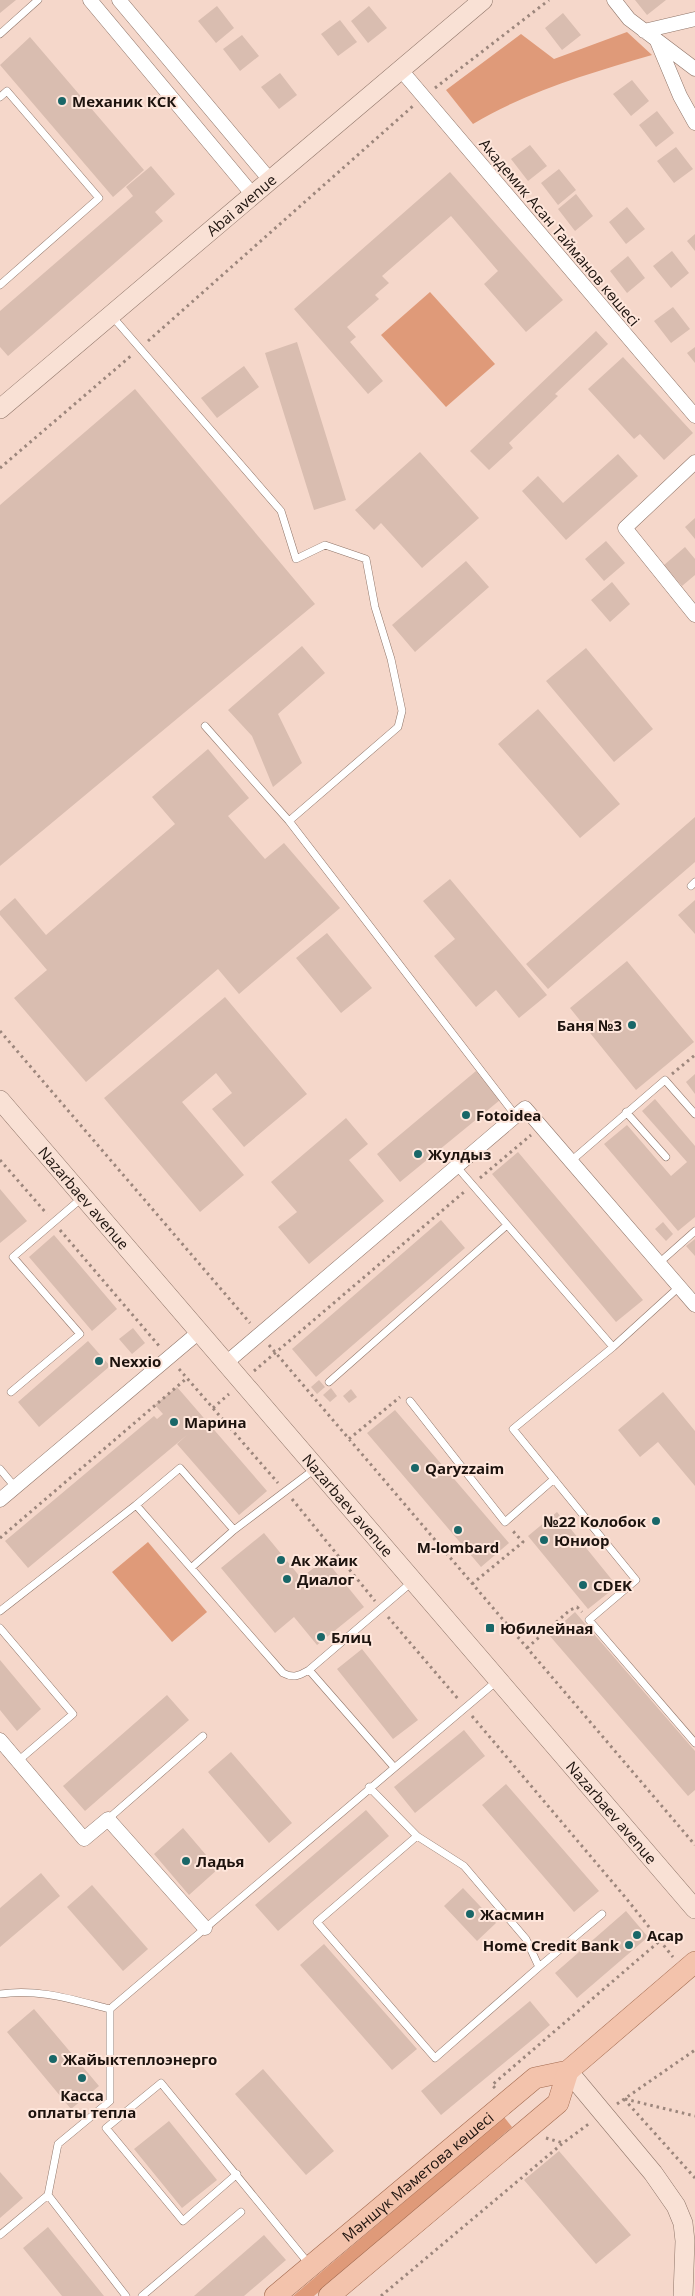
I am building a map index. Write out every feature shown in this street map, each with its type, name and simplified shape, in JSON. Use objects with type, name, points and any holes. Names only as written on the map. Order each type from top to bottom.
[{"type":"main road","name":"Abai avenue","points":[[0,409],[483,0]]},
{"type":"main road","name":"Nazarbaev avenue","points":[[0,1100],[695,1908]]},
{"type":"main road","points":[[329,2296],[558,2103],[568,2072],[695,1962]]},
{"type":"main road","points":[[568,2072],[667,2191],[686,2223],[683,2296]]},
{"type":"main road","name":"Мәншүк Мәметова көшесі","points":[[275,2296],[536,2078],[568,2072]]},
{"type":"street","points":[[90,0],[253,195]]},
{"type":"street","points":[[119,0],[270,180]]},
{"type":"street","points":[[614,0],[629,19],[695,69]]},
{"type":"street","points":[[644,30],[695,19]]},
{"type":"street","points":[[656,40],[672,80],[695,123]]},
{"type":"street","name":"Академик Асан Тайманов көшесі","points":[[401,70],[695,416]]},
{"type":"street","points":[[695,462],[625,528],[695,615]]},
{"type":"street","points":[[226,1363],[457,1168],[525,1108],[695,1305]]},
{"type":"street","points":[[0,1500],[199,1332]]},
{"type":"street","points":[[0,1740],[84,1839],[108,1819],[205,1928]]},
{"type":"lane","points":[[0,34],[38,0]]},
{"type":"lane","points":[[0,97],[7,91],[99,198],[0,285]]},
{"type":"lane","points":[[111,315],[281,511],[296,559],[325,545],[366,559],[375,607],[391,659],[402,711],[398,728],[288,821]]},
{"type":"lane","points":[[205,726],[288,821],[516,1116]]},
{"type":"lane","points":[[571,1161],[665,1080],[695,1114]]},
{"type":"lane","points":[[626,1112],[666,1157]]},
{"type":"lane","points":[[457,1168],[613,1347]]},
{"type":"lane","points":[[11,1392],[80,1334],[13,1257],[83,1197]]},
{"type":"lane","points":[[329,1382],[507,1225]]},
{"type":"lane","points":[[659,1263],[695,1231]]},
{"type":"lane","points":[[680,1287],[613,1347],[513,1429],[636,1580],[589,1620],[695,1743]]},
{"type":"lane","points":[[410,1401],[505,1522],[554,1479]]},
{"type":"lane","points":[[0,1611],[136,1505],[180,1468],[234,1530]]},
{"type":"lane","points":[[191,1568],[234,1530],[316,1468]]},
{"type":"lane","points":[[0,1469],[15,1487]]},
{"type":"lane","points":[[136,1505],[283,1673],[290,1677],[298,1676],[309,1670],[413,1581]]},
{"type":"lane","points":[[0,1628],[73,1714],[18,1761]]},
{"type":"lane","points":[[309,1670],[394,1766]]},
{"type":"lane","points":[[0,2235],[48,2195],[58,2144],[110,2101],[110,2009],[498,1679]]},
{"type":"lane","points":[[108,1819],[204,1736]]},
{"type":"lane","points":[[369,1787],[417,1836],[464,1866],[526,1939],[539,1967]]},
{"type":"lane","points":[[417,1836],[317,1922],[435,2058],[602,1914]]},
{"type":"lane","points":[[0,1994],[12,1992],[46,1993],[110,2009]]},
{"type":"lane","points":[[236,2174],[183,2221],[106,2128],[161,2083],[236,2174],[310,2266]]},
{"type":"lane","points":[[48,2195],[126,2296]]},
{"type":"lane","points":[[142,2296],[241,2212]]},
{"type":"path","points":[[0,468],[140,348],[423,97],[549,0]]},
{"type":"path","points":[[0,1031],[695,1845]]},
{"type":"path","points":[[665,1080],[695,1055]]},
{"type":"path","points":[[213,1408],[242,1381],[541,1127]]},
{"type":"path","points":[[0,1160],[286,1492],[674,1958]]},
{"type":"path","points":[[0,1538],[186,1378]]},
{"type":"path","points":[[349,1439],[398,1396],[410,1401]]},
{"type":"path","points":[[472,1584],[523,1542],[505,1522]]},
{"type":"path","points":[[527,1648],[570,1610],[577,1607],[589,1620]]},
{"type":"path","points":[[492,2085],[669,1933]]},
{"type":"path","points":[[381,2296],[563,2143],[695,2050]]},
{"type":"path","points":[[624,2099],[695,2116]]},
{"type":"path","points":[[624,2099],[695,2178]]},
{"type":"shaded area","points":[[627,32],[652,55],[538,92],[473,124],[446,90],[521,34],[554,59]]},
{"type":"shaded area","points":[[430,292],[495,364],[446,407],[381,335]]},
{"type":"shaded area","points":[[148,1542],[207,1612],[172,1642],[112,1572]]},
{"type":"shaded area","points":[[504,2117],[512,2127],[314,2296],[293,2296]]},
{"type":"building","points":[[0,0],[16,0],[0,13]]},
{"type":"building","points":[[635,0],[666,0],[647,15]]},
{"type":"building","points":[[217,6],[234,28],[216,43],[198,21]]},
{"type":"building","points":[[369,6],[387,28],[368,43],[351,21]]},
{"type":"building","points":[[563,13],[581,35],[562,50],[545,28]]},
{"type":"building","points":[[340,20],[357,42],[338,56],[321,34]]},
{"type":"building","points":[[242,35],[259,56],[240,71],[223,49]]},
{"type":"building","points":[[30,37],[144,170],[113,197],[0,65]]},
{"type":"building","points":[[280,73],[297,95],[279,109],[261,87]]},
{"type":"building","points":[[632,80],[649,101],[631,116],[613,94]]},
{"type":"building","points":[[657,111],[674,133],[656,147],[639,125]]},
{"type":"building","points":[[530,145],[547,166],[528,181],[511,159]]},
{"type":"building","points":[[676,147],[693,169],[674,183],[657,161]]},
{"type":"building","points":[[151,166],[175,194],[155,212],[163,221],[8,356],[0,347],[0,311],[133,196],[126,187]]},
{"type":"building","points":[[559,169],[576,190],[558,205],[541,183]]},
{"type":"building","points":[[450,172],[563,300],[526,332],[484,284],[498,271],[451,216],[382,276],[389,283],[375,295],[379,299],[347,327],[356,337],[350,342],[383,381],[368,394],[294,309]]},
{"type":"building","points":[[576,194],[593,216],[575,231],[558,209]]},
{"type":"building","points":[[627,207],[645,229],[626,244],[609,222]]},
{"type":"building","points":[[695,234],[695,251],[687,241]]},
{"type":"building","points":[[672,251],[689,273],[671,288],[653,266]]},
{"type":"building","points":[[628,256],[645,278],[627,293],[610,271]]},
{"type":"building","points":[[673,307],[690,329],[671,343],[654,321]]},
{"type":"building","points":[[596,331],[608,344],[555,394],[558,396],[509,443],[513,448],[489,470],[470,451]]},
{"type":"building","points":[[297,342],[346,500],[314,510],[265,353]]},
{"type":"building","points":[[695,347],[695,363],[687,353]]},
{"type":"building","points":[[623,357],[693,433],[664,460],[640,434],[634,439],[588,389]]},
{"type":"building","points":[[244,366],[259,387],[217,418],[201,398]]},
{"type":"building","points":[[135,389],[315,604],[0,866],[0,505]]},
{"type":"building","points":[[420,452],[479,518],[422,568],[381,523],[374,530],[355,510]]},
{"type":"building","points":[[618,454],[638,476],[566,540],[522,491],[538,476],[563,503]]},
{"type":"building","points":[[695,518],[695,539],[685,527]]},
{"type":"building","points":[[606,541],[625,563],[604,581],[585,559]]},
{"type":"building","points":[[685,547],[695,559],[695,575],[682,586],[664,565]]},
{"type":"building","points":[[466,561],[489,587],[415,652],[392,625]]},
{"type":"building","points":[[612,582],[630,604],[610,622],[591,600]]},
{"type":"building","points":[[302,646],[325,673],[278,714],[302,763],[273,787],[252,736],[228,710]]},
{"type":"building","points":[[586,648],[653,729],[614,762],[546,681]]},
{"type":"building","points":[[538,709],[620,804],[580,838],[498,744]]},
{"type":"building","points":[[208,749],[249,798],[228,816],[265,859],[284,843],[340,908],[239,994],[218,969],[86,1082],[14,998],[47,970],[0,915],[0,911],[15,898],[46,935],[175,824],[152,797]]},
{"type":"building","points":[[695,817],[695,862],[548,989],[526,964]]},
{"type":"building","points":[[450,879],[547,995],[519,1018],[496,990],[476,1007],[434,956],[455,939],[423,901]]},
{"type":"building","points":[[695,900],[695,934],[678,915]]},
{"type":"building","points":[[327,933],[372,988],[341,1013],[296,958]]},
{"type":"building","name":"Баня №3","points":[[627,961],[694,1042],[636,1090],[570,1008]]},
{"type":"building","points":[[225,997],[307,1094],[244,1147],[212,1109],[232,1093],[216,1073],[182,1102],[244,1175],[200,1212],[104,1098]]},
{"type":"building","points":[[476,1071],[500,1100],[400,1182],[377,1154]]},
{"type":"building","points":[[695,1074],[695,1094],[686,1082]]},
{"type":"building","points":[[655,1099],[695,1146],[695,1217],[678,1231],[604,1144],[627,1125],[671,1176],[687,1162],[642,1111]]},
{"type":"building","points":[[346,1118],[368,1144],[349,1160],[384,1201],[309,1264],[278,1227],[297,1212],[271,1182]]},
{"type":"building","points":[[518,1152],[643,1300],[616,1322],[492,1174]]},
{"type":"building","points":[[0,1189],[27,1221],[0,1243]]},
{"type":"building","points":[[441,1220],[465,1248],[316,1377],[292,1349]]},
{"type":"building","points":[[663,1222],[673,1234],[666,1241],[655,1229]]},
{"type":"building","points":[[54,1235],[117,1309],[92,1331],[29,1257]]},
{"type":"building","points":[[695,1239],[695,1256],[686,1246]]},
{"type":"building","points":[[133,1328],[145,1343],[132,1354],[119,1339]]},
{"type":"building","points":[[88,1341],[110,1366],[39,1427],[18,1402]]},
{"type":"building","points":[[319,1380],[325,1387],[317,1394],[311,1387]]},
{"type":"building","points":[[177,1387],[267,1491],[239,1515],[177,1444],[187,1435],[28,1568],[5,1541],[154,1416],[157,1419],[163,1414],[155,1405]]},
{"type":"building","points":[[331,1388],[337,1396],[330,1402],[323,1395]]},
{"type":"building","points":[[351,1389],[357,1397],[349,1403],[343,1396]]},
{"type":"building","points":[[663,1392],[695,1431],[695,1486],[658,1442],[640,1457],[618,1430]]},
{"type":"building","points":[[395,1410],[509,1543],[481,1567],[367,1433]]},
{"type":"building","points":[[557,1512],[617,1586],[588,1609],[528,1536]]},
{"type":"building","points":[[264,1533],[301,1578],[325,1559],[364,1607],[317,1645],[294,1617],[275,1633],[221,1568]]},
{"type":"building","points":[[575,1612],[695,1751],[695,1790],[688,1796],[549,1635]]},
{"type":"building","points":[[362,1649],[418,1720],[393,1739],[337,1669]]},
{"type":"building","points":[[0,1660],[41,1709],[17,1731],[0,1710]]},
{"type":"building","points":[[167,1695],[189,1720],[85,1811],[63,1786]]},
{"type":"building","points":[[464,1730],[485,1756],[415,1813],[394,1787]]},
{"type":"building","points":[[231,1752],[292,1823],[269,1843],[208,1772]]},
{"type":"building","points":[[506,1784],[599,1891],[574,1912],[482,1805]]},
{"type":"building","points":[[366,1810],[389,1836],[278,1931],[255,1905]]},
{"type":"building","name":"Ладья","points":[[183,1828],[218,1869],[189,1895],[154,1854]]},
{"type":"building","points":[[41,1873],[60,1896],[0,1947],[0,1908]]},
{"type":"building","points":[[92,1885],[148,1949],[123,1971],[67,1907]]},
{"type":"building","name":"Жасмин","points":[[463,1888],[496,1923],[477,1941],[444,1906]]},
{"type":"building","points":[[626,1911],[648,1937],[577,1998],[555,1973]]},
{"type":"building","points":[[324,1944],[417,2049],[392,2070],[300,1965]]},
{"type":"building","points":[[530,2001],[550,2025],[441,2115],[421,2091]]},
{"type":"building","name":"Жайыктеплоэнерго","points":[[34,2009],[99,2086],[71,2109],[7,2032]]},
{"type":"building","points":[[263,2069],[334,2151],[306,2175],[235,2094]]},
{"type":"building","points":[[169,2121],[217,2180],[182,2208],[134,2149]]},
{"type":"building","points":[[559,2151],[631,2235],[596,2264],[524,2180]]},
{"type":"building","points":[[0,2172],[23,2198],[0,2218]]},
{"type":"building","points":[[48,2227],[104,2296],[62,2296],[23,2248]]},
{"type":"building","points":[[264,2235],[286,2260],[244,2296],[194,2296]]},
{"type":"place","name":"Механик КСК","points":[[62,101]]},
{"type":"place","name":"Баня №3","points":[[632,1025]]},
{"type":"place","name":"Fotoidea","points":[[466,1115]]},
{"type":"place","name":"Жулдыз","points":[[418,1154]]},
{"type":"place","name":"Nexxio","points":[[99,1361]]},
{"type":"place","name":"Марина","points":[[174,1422]]},
{"type":"place","name":"Qaryzzaim","points":[[415,1468]]},
{"type":"place","name":"№22 Колобок","points":[[656,1521]]},
{"type":"place","name":"M-lombard","points":[[458,1530]]},
{"type":"place","name":"Юниор","points":[[544,1540]]},
{"type":"place","name":"Ак Жаик","points":[[281,1560]]},
{"type":"place","name":"Диалог","points":[[287,1579]]},
{"type":"place","name":"CDEK","points":[[583,1585]]},
{"type":"place","name":"Юбилейная","points":[[490,1628]]},
{"type":"place","name":"Блиц","points":[[321,1637]]},
{"type":"place","name":"Ладья","points":[[186,1861]]},
{"type":"place","name":"Жасмин","points":[[470,1914]]},
{"type":"place","name":"Асар","points":[[637,1935]]},
{"type":"place","name":"Home Credit Bank","points":[[629,1945]]},
{"type":"place","name":"Жайыктеплоэнерго","points":[[53,2059]]},
{"type":"place","name":"Касса оплаты тепла","points":[[82,2078]]}]
